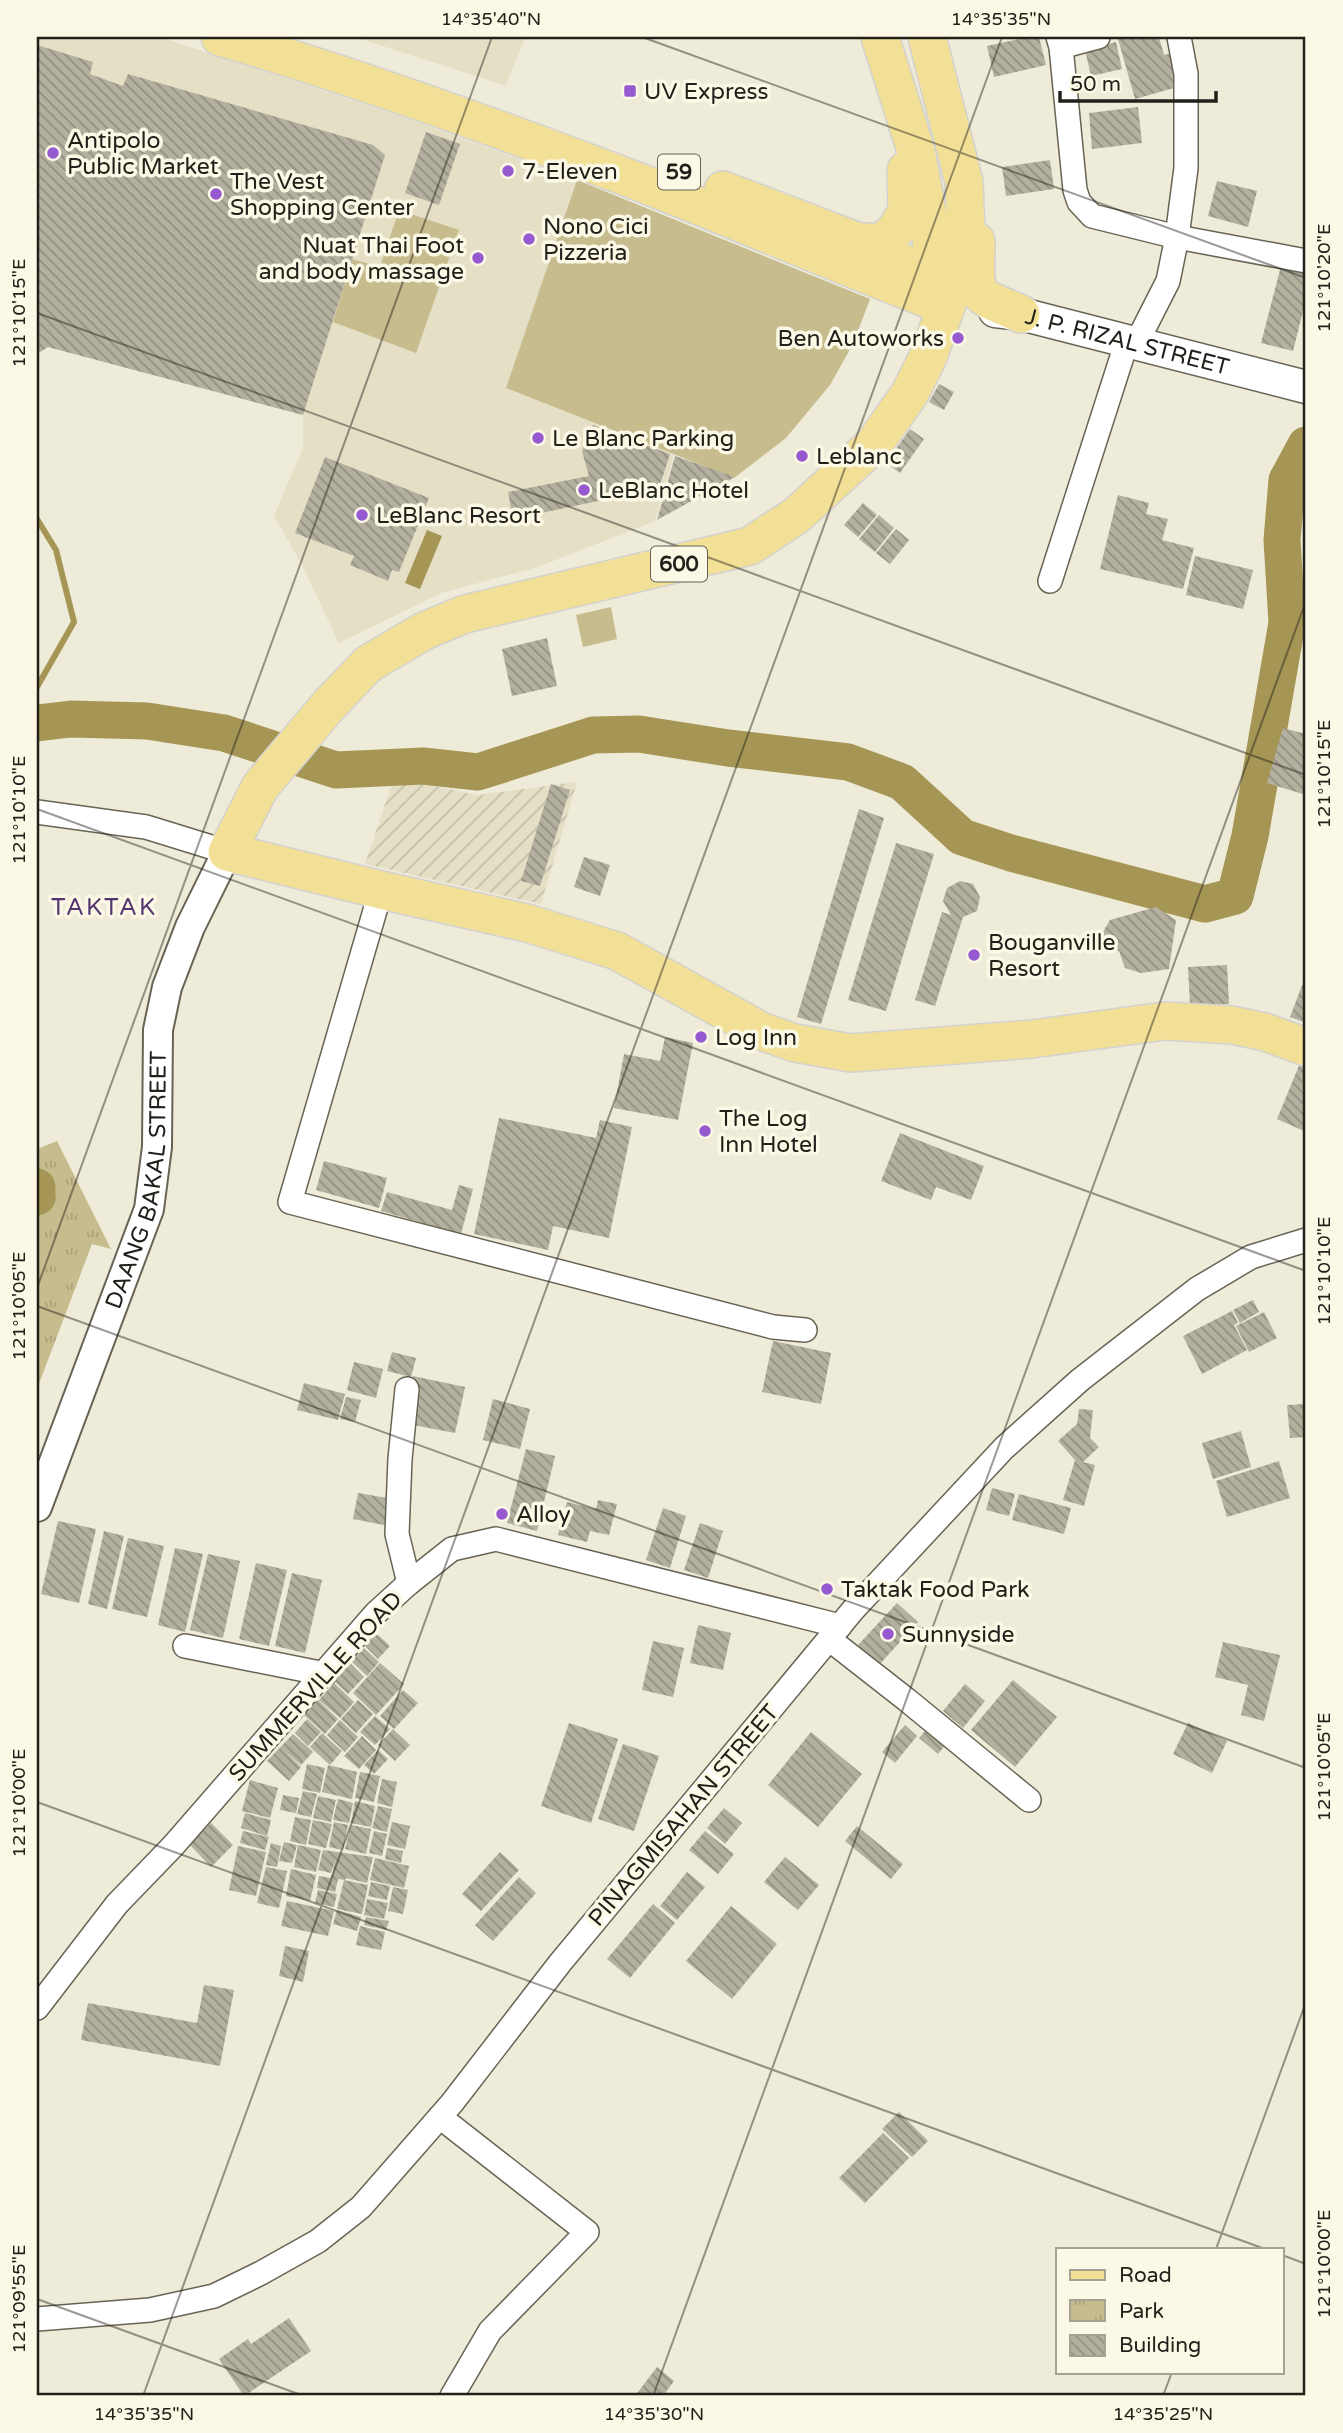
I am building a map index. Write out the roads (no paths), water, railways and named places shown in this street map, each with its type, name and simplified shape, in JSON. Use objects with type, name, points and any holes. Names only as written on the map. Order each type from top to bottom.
[{"type":"main road","name":"59","points":[[220,37],[320,66],[938,291]]},
{"type":"main road","name":"59","points":[[301,37],[547,121],[859,242],[938,291]]},
{"type":"main road","name":"600","points":[[880,37],[916,151],[932,238],[938,291]]},
{"type":"main road","name":"600","points":[[227,852],[260,787],[328,706],[368,664],[424,631],[465,614],[750,546],[797,515],[837,478],[862,435],[897,386],[938,291],[962,262],[966,233],[964,181],[927,37]]},
{"type":"main road","points":[[859,242],[882,242],[895,231],[907,211],[905,151],[898,96]]},
{"type":"main road","points":[[964,181],[976,233],[977,280],[980,292],[986,299],[1021,314]]},
{"type":"main road","name":"J. P. RIZAL STREET","points":[[938,291],[1002,313],[1021,314],[1306,387]]},
{"type":"main road","points":[[227,852],[527,923],[617,951],[761,1031],[795,1043],[852,1053],[1032,1039],[1165,1021],[1231,1025],[1265,1032],[1306,1046]]},
{"type":"street","points":[[1098,37],[1059,42],[1075,190],[1079,202],[1092,216],[1177,237],[1306,261]]},
{"type":"street","points":[[1050,581],[1131,342],[1168,281],[1186,167],[1186,74],[1179,37]]},
{"type":"street","points":[[37,812],[146,827],[227,852]]},
{"type":"street","name":"DAANG BAKAL STREET","points":[[37,1507],[149,1209],[157,1147],[155,1097],[160,1019],[167,987],[190,928],[227,852]]},
{"type":"street","points":[[381,890],[290,1202],[773,1327],[805,1330]]},
{"type":"street","name":"PINAGMISAHAN STREET","points":[[37,2319],[150,2309],[214,2296],[318,2241],[361,2207],[440,2117],[560,1963],[834,1632],[1004,1448],[1080,1380],[1197,1289],[1251,1257],[1306,1240]]},
{"type":"street","points":[[407,1389],[400,1459],[397,1534],[409,1583]]},
{"type":"street","name":"SUMMERVILLE ROAD","points":[[37,2008],[117,1904],[173,1846],[376,1613],[452,1549],[496,1539],[834,1632]]},
{"type":"street","points":[[834,1632],[907,1700],[1029,1800]]},
{"type":"street","points":[[185,1646],[325,1674]]},
{"type":"street","points":[[440,2117],[587,2232],[490,2331],[452,2396]]},
{"type":"waterway","points":[[37,723],[71,719],[147,721],[224,733],[336,770],[423,766],[478,772],[593,735],[639,734],[848,762],[902,782],[962,837],[1011,853],[1205,904],[1235,896],[1250,836],[1287,623],[1282,540],[1287,480],[1306,445]]},
{"type":"waterway","points":[[37,519],[56,550],[74,622],[37,687]]},
{"type":"waterway","points":[[37,1187],[37,1197]]},
{"type":"place","name":"UV Express","points":[[630,91]]},
{"type":"place","name":"Antipolo Public Market","points":[[53,153]]},
{"type":"place","name":"7-Eleven","points":[[508,171]]},
{"type":"place","name":"The Vest Shopping Center","points":[[216,194]]},
{"type":"place","name":"Nono Cici Pizzeria","points":[[529,239]]},
{"type":"place","name":"Nuat Thai Foot and body massage","points":[[478,258]]},
{"type":"place","name":"Ben Autoworks","points":[[958,338]]},
{"type":"place","name":"Le Blanc Parking","points":[[538,438]]},
{"type":"place","name":"Leblanc","points":[[802,456]]},
{"type":"place","name":"LeBlanc Hotel","points":[[584,490]]},
{"type":"place","name":"LeBlanc Resort","points":[[362,515]]},
{"type":"place","name":"Bouganville Resort","points":[[974,955]]},
{"type":"place","name":"Log Inn","points":[[701,1037]]},
{"type":"place","name":"The Log Inn Hotel","points":[[705,1131]]},
{"type":"place","name":"Alloy","points":[[502,1514]]},
{"type":"place","name":"Taktak Food Park","points":[[827,1589]]},
{"type":"place","name":"Sunnyside","points":[[888,1634]]},
{"type":"district","name":"TAKTAK","points":[[104,907]]}]
